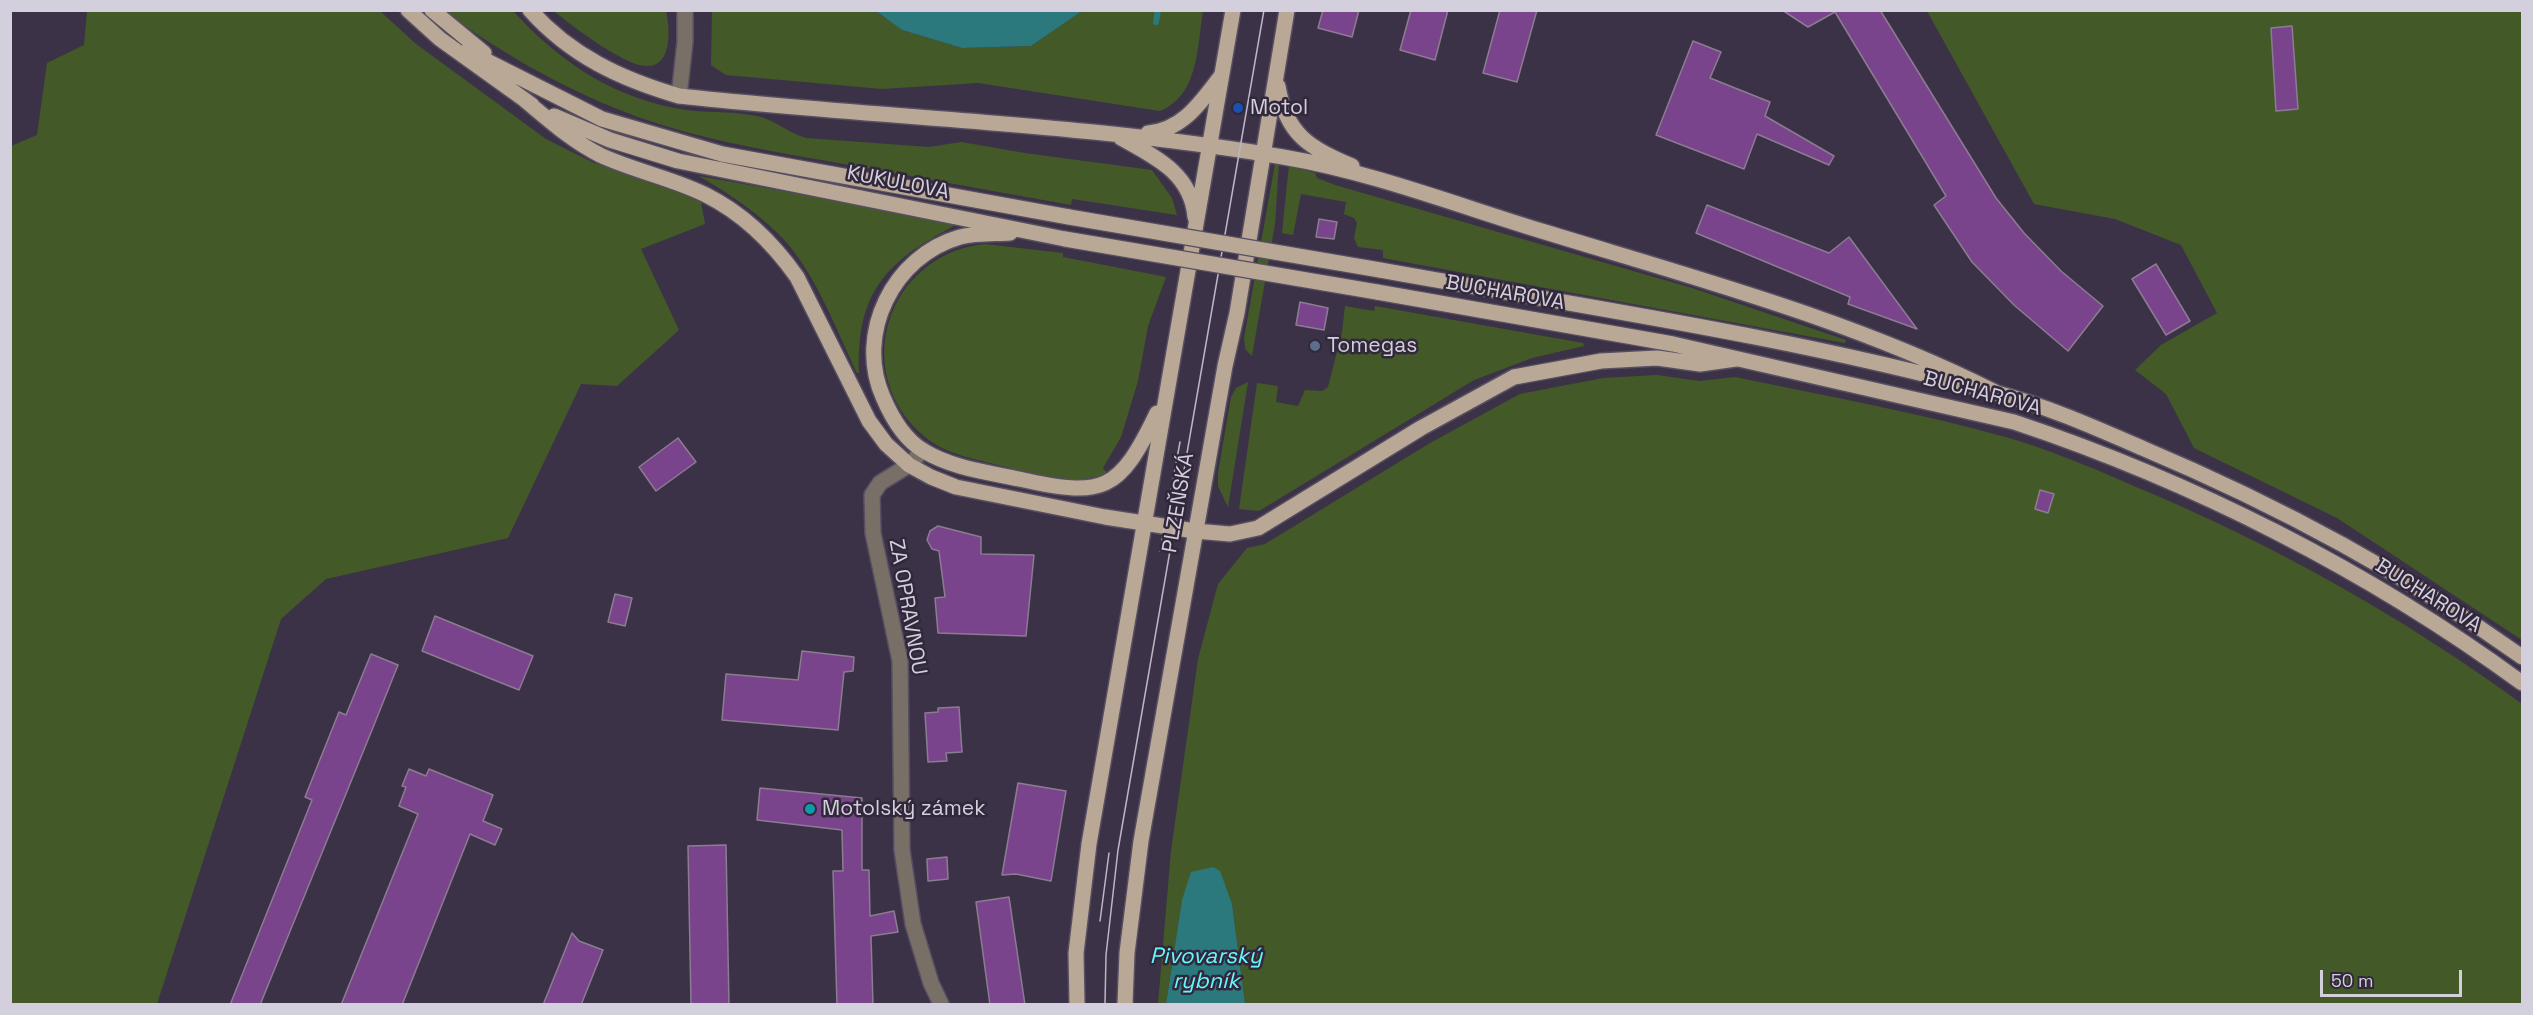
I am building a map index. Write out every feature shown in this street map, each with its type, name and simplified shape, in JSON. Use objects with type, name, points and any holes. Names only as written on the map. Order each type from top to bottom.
[{"type":"main road","name":"KUKULOVA","points":[[408,10],[440,39],[526,101],[579,128],[678,162],[1065,239],[1377,292]]},
{"type":"main road","points":[[432,10],[498,64]]},
{"type":"main road","points":[[530,10],[556,36],[608,71],[679,96],[1115,135],[1209,146],[1263,154],[1392,184],[1690,276],[1864,335],[1931,359],[1995,392]]},
{"type":"main road","name":"PLZEŇSKÁ","points":[[1077,1005],[1076,953],[1089,844],[1233,10]]},
{"type":"main road","name":"PLZEŇSKÁ","points":[[1125,1005],[1127,953],[1141,841],[1225,366],[1237,313],[1287,10]]},
{"type":"main road","name":"KUKULOVA","points":[[440,39],[498,64],[602,119],[684,145],[722,154],[1069,217],[1380,270]]},
{"type":"main road","points":[[1115,135],[1159,132],[1171,127],[1189,115],[1222,74]]},
{"type":"main road","points":[[1276,74],[1283,109],[1300,138],[1328,156],[1392,184]]},
{"type":"main road","points":[[526,101],[567,135],[599,154],[705,194],[738,214],[769,241],[797,277],[869,421],[886,444],[909,465],[956,487],[1105,517],[1230,534],[1258,528],[1421,428],[1514,377],[1601,361],[1657,358],[1700,364],[1736,359]]},
{"type":"main road","points":[[1115,135],[1165,163],[1176,174],[1192,201],[1195,232]]},
{"type":"main road","points":[[1032,232],[980,234],[950,242],[922,257],[903,274],[888,294],[875,333],[876,380],[897,423],[923,450],[957,465],[1070,490],[1093,488],[1110,482],[1130,464],[1166,394]]},
{"type":"main road","name":"BUCHAROVA","points":[[1380,270],[1720,331],[1995,392],[2119,438],[2185,466],[2304,523],[2434,597],[2523,657]]},
{"type":"main road","name":"BUCHAROVA","points":[[1377,292],[1674,344],[2014,422],[2177,485],[2256,523],[2392,596],[2463,640],[2523,683]]},
{"type":"street","points":[[679,96],[685,42],[685,10]]},
{"type":"street","name":"ZA OPRAVNOU","points":[[923,450],[909,465],[880,483],[872,495],[873,533],[900,661],[902,850],[913,924],[931,983],[941,1005]]},
{"type":"shaded area","points":[[87,11],[380,11],[416,44],[546,139],[594,163],[668,188],[701,202],[705,224],[641,249],[679,330],[617,386],[581,384],[508,538],[326,579],[281,619],[157,1004],[11,1004],[11,146],[37,135],[47,63],[84,45]]},
{"type":"shaded area","points":[[443,11],[513,11],[547,45],[585,73],[627,94],[684,110],[746,114],[763,118],[806,138],[929,147],[961,142],[1152,170],[1172,198],[1177,215],[1072,199],[1071,205],[754,148],[676,129],[625,112],[576,91],[508,54]]},
{"type":"shaded area","points":[[554,11],[666,11],[668,46],[661,61],[654,65],[636,64],[598,43]]},
{"type":"shaded area","points":[[712,11],[876,11],[902,30],[962,48],[1031,46],[1082,11],[1203,11],[1197,54],[1189,82],[1173,104],[1160,111],[978,83],[882,89],[726,75],[711,65]]},
{"type":"shaded area","points":[[1927,11],[2522,11],[2522,640],[2337,518],[2194,448],[2166,394],[2135,370],[2161,345],[2217,313],[2181,245],[2115,219],[2034,204]]},
{"type":"shaded area","points":[[1279,162],[1275,224],[1252,356],[1245,349],[1244,338],[1275,164]]},
{"type":"shaded area","points":[[1289,165],[1315,173],[1317,178],[1335,185],[1692,288],[1846,340],[1845,343],[1383,258],[1383,250],[1358,247],[1354,238],[1357,223],[1354,218],[1344,214],[1346,202],[1301,194],[1293,235],[1282,233]]},
{"type":"shaded area","points":[[699,176],[960,223],[914,250],[896,264],[882,280],[871,298],[864,319],[859,373],[857,373],[826,305],[808,272],[787,243],[746,206]]},
{"type":"shaded area","points":[[985,244],[1063,253],[1063,257],[1166,277],[1148,326],[1138,381],[1121,437],[1103,468],[1108,474],[1082,479],[1059,478],[965,457],[944,449],[925,437],[901,411],[888,381],[884,350],[889,320],[903,293],[923,269],[951,253]]},
{"type":"shaded area","points":[[1345,306],[1374,311],[1375,306],[1583,343],[1584,346],[1532,358],[1474,380],[1259,511],[1239,509],[1257,383],[1278,386],[1276,402],[1298,406],[1305,390],[1322,391],[1328,387],[1342,332]]},
{"type":"shaded area","points":[[1657,375],[1700,381],[1735,377],[1941,421],[2009,438],[2058,454],[2187,509],[2336,584],[2431,641],[2522,704],[2522,1004],[1245,1004],[1232,904],[1182,901],[1166,1004],[1158,1004],[1171,851],[1198,659],[1218,584],[1247,548],[1265,544],[1430,443],[1520,394],[1603,378]]},
{"type":"shaded area","points":[[1248,382],[1228,507],[1218,486],[1218,473],[1231,397],[1236,388]]},
{"type":"water","points":[[876,11],[1082,11],[1031,46],[962,48],[902,30]]},
{"type":"water","name":"Pivovarský rybník","points":[[1213,867],[1220,871],[1232,904],[1245,1004],[1166,1004],[1182,900],[1191,872]]},
{"type":"building","points":[[1323,10],[1359,10],[1352,37],[1318,28]]},
{"type":"building","points":[[1411,10],[1448,10],[1435,60],[1400,50]]},
{"type":"building","points":[[1500,10],[1537,10],[1517,82],[1483,73]]},
{"type":"building","points":[[1782,10],[1880,10],[1996,198],[2024,233],[2061,271],[2103,306],[2068,351],[2014,305],[1972,262],[1934,205],[1946,196],[1835,12],[1808,27]]},
{"type":"building","points":[[2292,26],[2298,109],[2276,111],[2271,28]]},
{"type":"building","points":[[1693,41],[1721,52],[1710,78],[1770,102],[1765,116],[1834,156],[1829,165],[1757,134],[1744,169],[1656,135]]},
{"type":"building","points":[[1707,205],[1829,253],[1849,237],[1917,329],[1848,304],[1850,297],[1696,233]]},
{"type":"building","points":[[1319,219],[1337,222],[1334,239],[1316,237]]},
{"type":"building","points":[[2156,264],[2190,321],[2166,335],[2132,279]]},
{"type":"building","points":[[1300,302],[1328,308],[1324,330],[1296,325]]},
{"type":"building","points":[[678,438],[696,462],[656,491],[639,467]]},
{"type":"building","points":[[2040,490],[2054,494],[2048,513],[2035,509]]},
{"type":"building","points":[[938,526],[981,537],[981,554],[1034,555],[1026,636],[938,633],[935,598],[945,597],[939,551],[932,549],[927,540],[930,531]]},
{"type":"building","points":[[615,594],[632,598],[625,626],[608,622]]},
{"type":"building","points":[[435,616],[533,656],[519,690],[422,651]]},
{"type":"building","points":[[802,651],[854,657],[853,671],[844,672],[838,730],[722,720],[726,674],[798,680]]},
{"type":"building","points":[[371,654],[398,665],[374,725],[260,1005],[230,1005],[312,800],[305,797],[339,712],[346,715]]},
{"type":"building","points":[[959,707],[962,752],[946,753],[947,761],[928,762],[925,713],[938,712],[938,708]]},
{"type":"building","points":[[409,769],[426,776],[429,769],[493,795],[483,821],[502,829],[495,845],[470,834],[402,1005],[341,1005],[418,814],[399,806],[406,787],[402,786]]},
{"type":"building","points":[[1018,783],[1066,791],[1051,881],[1016,874],[1002,875]]},
{"type":"building","points":[[760,788],[862,798],[862,870],[869,870],[870,916],[894,911],[898,932],[871,936],[873,1005],[837,1005],[833,871],[843,871],[842,830],[757,820]]},
{"type":"building","points":[[726,845],[729,1005],[691,1005],[688,846]]},
{"type":"building","points":[[947,857],[948,879],[928,881],[927,859]]},
{"type":"building","points":[[1009,897],[1025,1005],[990,1005],[976,902]]},
{"type":"building","points":[[572,933],[579,941],[603,950],[581,1005],[543,1005]]},
{"type":"waterway","points":[[1156,22],[1158,10]]},
{"type":"tram line","points":[[1105,1004],[1106,955],[1118,850],[1264,10]]},
{"type":"tram line","points":[[1160,551],[1180,442]]},
{"type":"tram line","points":[[1100,921],[1109,853]]},
{"type":"place","name":"Motol","points":[[1238,108]]},
{"type":"place","name":"Tomegas","points":[[1315,346]]},
{"type":"place","name":"Motolský zámek","points":[[810,809]]}]
